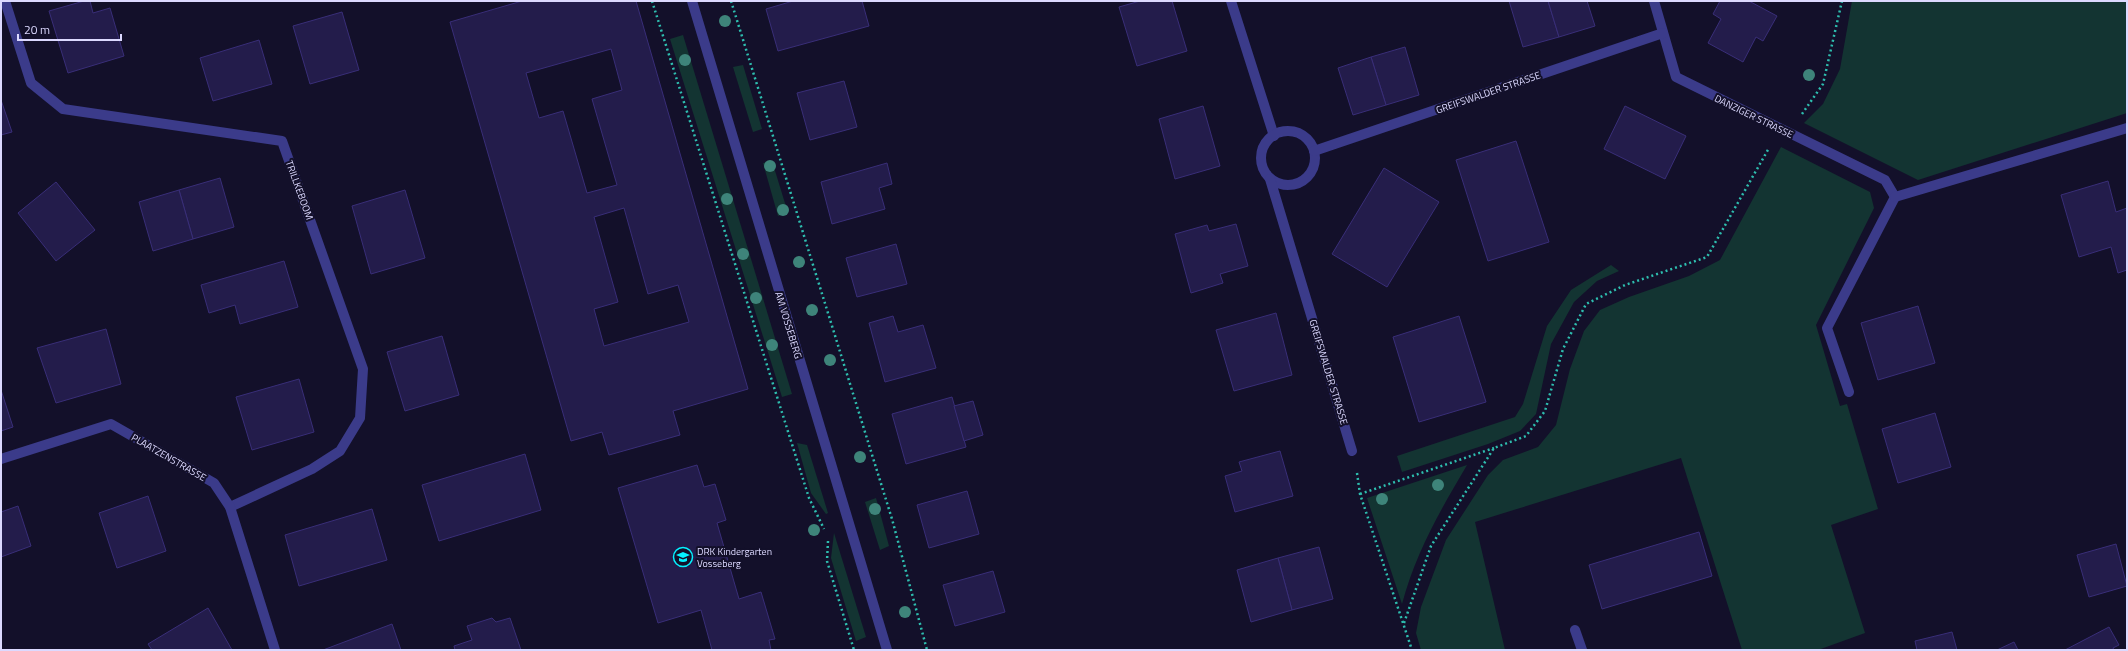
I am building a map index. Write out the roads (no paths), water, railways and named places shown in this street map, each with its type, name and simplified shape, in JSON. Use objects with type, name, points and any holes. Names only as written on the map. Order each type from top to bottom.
[{"type":"street","name":"TRILLKEBOOM","points":[[5,1],[31,83],[63,109],[282,141],[363,369],[360,418],[340,451],[312,469],[230,507]]},
{"type":"street","name":"AM VOSSEBERG","points":[[692,1],[887,650]]},
{"type":"street","points":[[1231,1],[1274,136],[1283,132],[1298,133],[1310,142],[1314,151],[1314,165],[1308,177],[1296,184],[1282,185],[1270,179]]},
{"type":"street","name":"DANZIGER STRASSE","points":[[1654,1],[1662,33],[1676,77],[1780,130],[1885,180],[1894,197]]},
{"type":"street","name":"GREIFSWALDER STRASSE","points":[[1314,151],[1662,33]]},
{"type":"street","points":[[1849,392],[1827,328],[1894,197],[2127,128]]},
{"type":"street","name":"GREIFSWALDER STRASSE","points":[[1274,136],[1262,150],[1261,159],[1263,167],[1270,179],[1352,451]]},
{"type":"street","name":"PLAATZENSTRASSE","points":[[1,459],[111,424],[214,483],[230,507],[275,650]]},
{"type":"street","points":[[1575,630],[1582,650]]},
{"type":"place","name":"DRK Kindergarten Vosseberg","points":[[683,557]]}]
